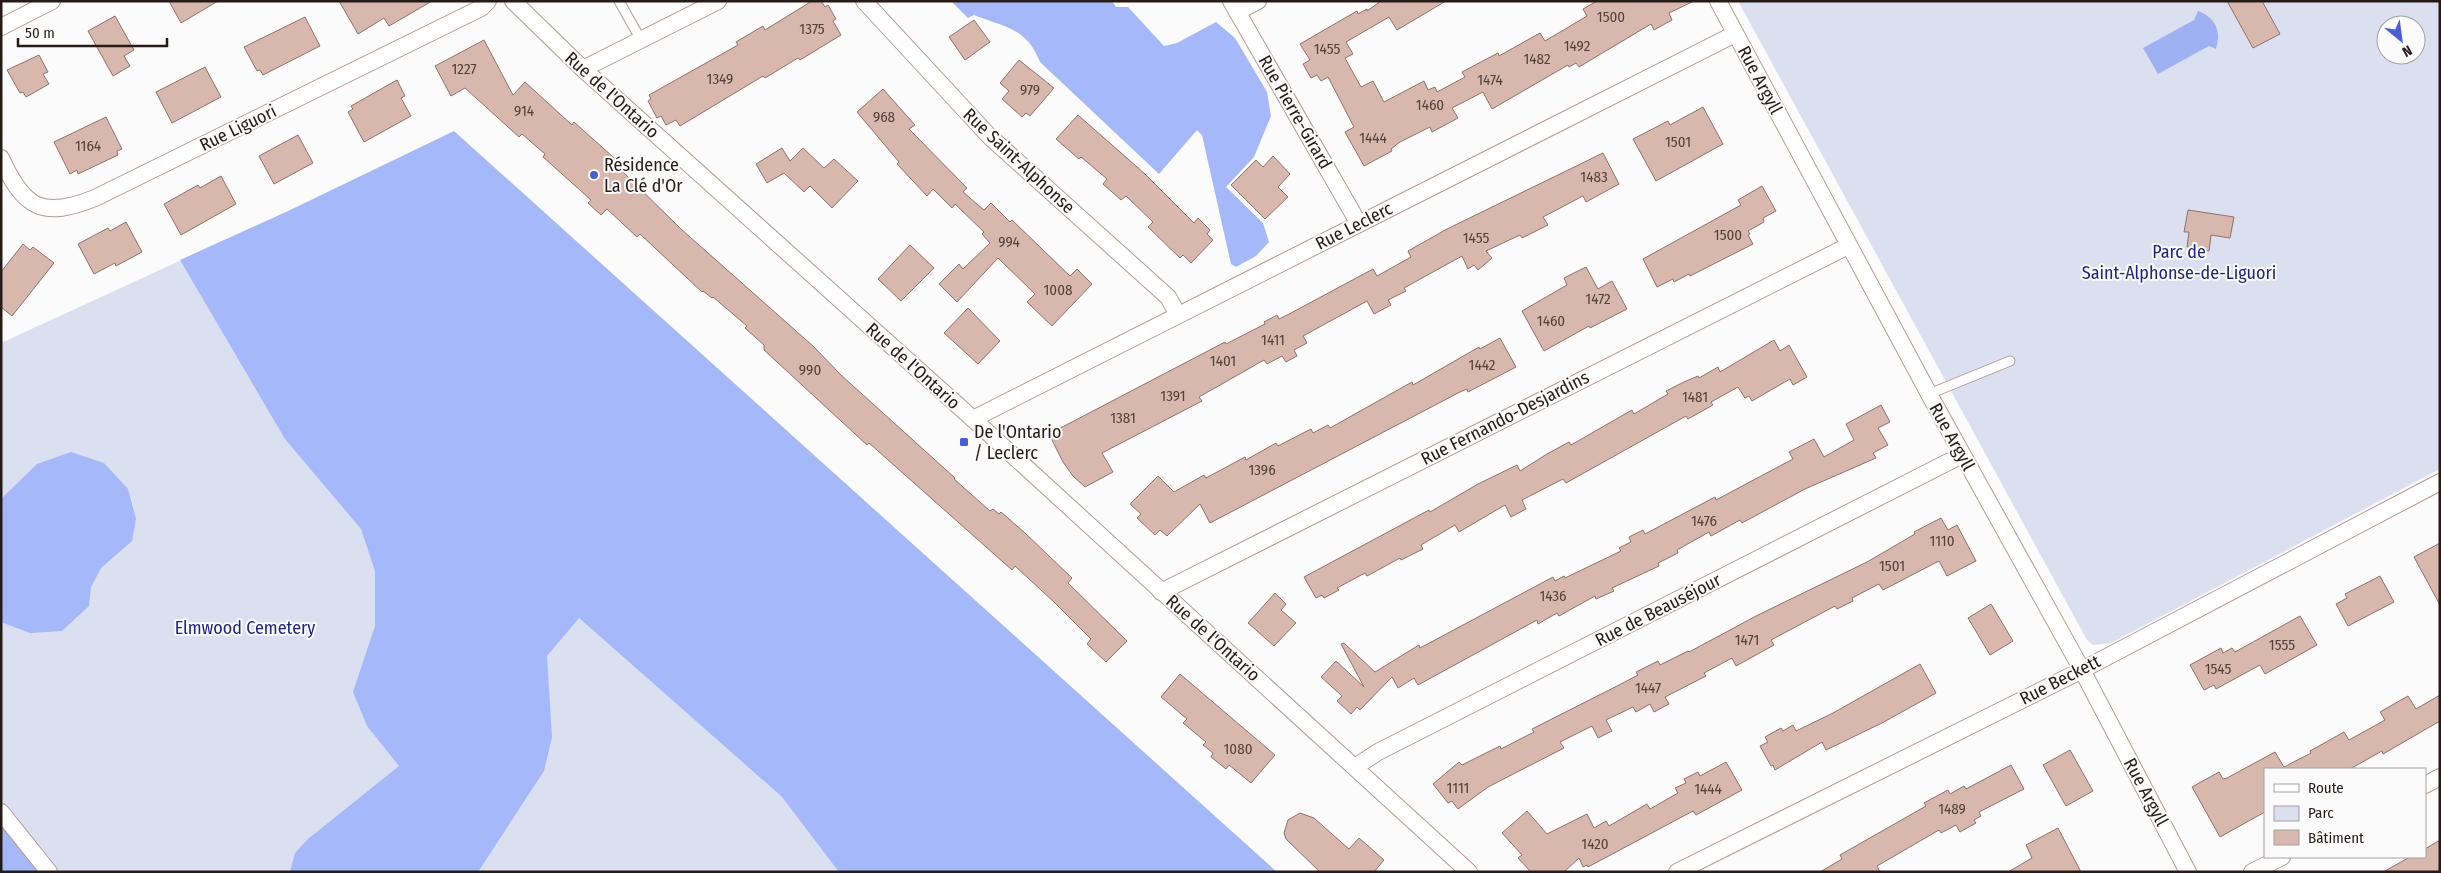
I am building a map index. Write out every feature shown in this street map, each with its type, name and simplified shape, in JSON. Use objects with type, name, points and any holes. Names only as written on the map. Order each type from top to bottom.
[{"type":"street","points":[[1,27],[52,1]]},
{"type":"street","name":"Rue Liguori","points":[[1,158],[18,189],[29,201],[48,208],[70,208],[94,198],[481,8],[488,1]]},
{"type":"street","name":"Rue de l'Ontario","points":[[513,1],[583,70],[972,419],[1469,872]]},
{"type":"street","points":[[583,70],[718,1]]},
{"type":"street","name":"Rue Saint-Alphonse","points":[[864,1],[990,137],[1168,297],[1178,315]]},
{"type":"street","points":[[1234,7],[1258,1]]},
{"type":"street","name":"Rue Argyll","points":[[1718,1],[1928,394],[2082,670],[2188,872]]},
{"type":"street","name":"Rue Pierre-Girard","points":[[1234,7],[1359,224]]},
{"type":"street","name":"Rue Leclerc","points":[[972,419],[1735,34]]},
{"type":"street","name":"Rue Fernando-Desjardins","points":[[1161,592],[1848,246]]},
{"type":"street","name":"Rue de Beauséjour","points":[[1355,767],[1378,752],[1962,455]]},
{"type":"street","name":"Rue Beckett","points":[[1677,872],[2082,670],[2440,482]]},
{"type":"street","points":[[2426,784],[2440,777]]},
{"type":"street","points":[[1,812],[48,872]]},
{"type":"street","points":[[2252,872],[2280,858]]},
{"type":"lane","points":[[619,1],[641,40]]},
{"type":"lane","points":[[1928,394],[2010,361]]},
{"type":"green space","name":"Parc de Saint-Alphonse-de-Liguori","points":[[1738,1],[2440,1],[2440,469],[2111,643],[2093,645],[2087,640]]},
{"type":"green space","name":"Elmwood Cemetery","points":[[286,212],[579,618],[782,797],[875,872],[49,872],[1,812],[1,343]]},
{"type":"shaded area","points":[[951,1],[1112,1],[1116,7],[1128,7],[1164,46],[1177,43],[1216,22],[1235,38],[1267,92],[1271,116],[1254,157],[1226,187],[1263,223],[1269,242],[1256,256],[1236,267],[1231,264],[1202,135],[1197,130],[1159,174],[1040,62],[1034,50],[1021,35],[1005,26],[974,15],[968,18]]},
{"type":"shaded area","points":[[2198,11],[2209,17],[2216,26],[2218,42],[2216,49],[2209,46],[2158,74],[2143,48],[2194,20]]},
{"type":"shaded area","points":[[454,131],[1277,872],[839,872],[782,797],[579,618],[547,656],[552,737],[544,771],[478,872],[290,872],[295,853],[308,839],[399,766],[367,726],[353,692],[375,626],[375,571],[361,529],[285,439],[180,260],[286,212]]},
{"type":"shaded area","points":[[71,452],[104,463],[128,489],[136,519],[132,541],[101,568],[91,587],[89,606],[62,631],[30,633],[1,622],[1,499],[37,464]]},
{"type":"shaded area","points":[[1,812],[49,872],[1,872]]},
{"type":"building","points":[[169,1],[218,1],[181,23]]},
{"type":"building","points":[[339,1],[432,1],[389,26],[384,18],[358,34]]},
{"type":"building","points":[[812,1],[821,1],[825,7],[828,5],[836,19],[833,21],[841,35],[800,60],[798,58],[765,78],[763,76],[680,126],[676,120],[666,125],[661,116],[657,118],[648,101],[651,99],[649,95],[738,45],[736,42],[763,26],[765,30]]},
{"type":"building","points":[[1381,1],[1446,1],[1397,30],[1389,17],[1346,42],[1353,54],[1345,58],[1361,87],[1373,81],[1384,102],[1424,81],[1428,90],[1435,87],[1437,92],[1465,77],[1462,72],[1498,53],[1499,56],[1540,33],[1545,41],[1587,16],[1583,9],[1597,1],[1694,1],[1669,13],[1672,20],[1654,30],[1651,24],[1579,67],[1576,63],[1569,67],[1568,65],[1492,109],[1483,92],[1452,108],[1458,118],[1432,132],[1430,127],[1400,142],[1391,149],[1392,151],[1364,166],[1345,132],[1354,127],[1328,77],[1321,81],[1317,75],[1311,78],[1303,64],[1310,60],[1300,44],[1357,11],[1358,14],[1367,9],[1367,11]]},
{"type":"building","points":[[2227,1],[2262,1],[2280,34],[2253,48]]},
{"type":"building","points":[[115,16],[134,50],[124,56],[130,66],[113,76],[88,31]]},
{"type":"building","points":[[305,17],[320,46],[263,75],[260,70],[257,71],[244,47]]},
{"type":"building","points":[[974,20],[990,42],[965,60],[949,37]]},
{"type":"building","points":[[484,40],[513,95],[525,82],[572,125],[574,122],[622,165],[619,168],[681,229],[813,346],[841,375],[954,479],[990,511],[993,509],[999,514],[1001,512],[1025,533],[1072,578],[1068,583],[1127,641],[1106,662],[1087,644],[1091,639],[1055,603],[1015,566],[1012,570],[869,443],[867,445],[764,350],[764,345],[745,328],[747,326],[713,297],[702,292],[640,234],[637,237],[607,209],[601,215],[588,203],[591,200],[543,157],[545,154],[522,134],[519,137],[465,88],[451,96],[435,66]]},
{"type":"building","points":[[39,55],[48,72],[43,74],[49,84],[26,97],[23,92],[20,93],[7,70]]},
{"type":"building","points":[[1019,60],[1054,88],[1030,116],[1026,113],[1022,117],[1002,99],[1009,91],[1000,83]]},
{"type":"building","points":[[205,67],[221,97],[172,123],[156,92]]},
{"type":"building","points":[[397,80],[405,96],[401,98],[411,116],[364,142],[348,112],[353,109],[351,106]]},
{"type":"building","points":[[883,89],[915,125],[909,129],[967,188],[963,192],[984,210],[991,203],[1010,222],[1012,220],[1070,276],[1077,269],[1092,284],[1052,326],[1027,302],[1035,294],[998,258],[957,302],[939,284],[959,264],[963,269],[990,243],[982,234],[984,232],[955,204],[952,208],[933,189],[927,196],[897,164],[899,162],[857,112]]},
{"type":"building","points":[[1703,107],[1723,144],[1656,181],[1633,139],[1668,121],[1670,125]]},
{"type":"building","points":[[1078,115],[1145,174],[1194,223],[1198,218],[1210,230],[1207,234],[1213,240],[1191,263],[1183,255],[1180,258],[1148,227],[1153,222],[1126,196],[1121,200],[1103,184],[1107,179],[1081,157],[1079,159],[1056,139]]},
{"type":"building","points":[[106,117],[122,149],[117,151],[118,155],[78,174],[77,170],[70,174],[54,142]]},
{"type":"building","points":[[298,135],[313,163],[274,184],[259,156]]},
{"type":"building","points":[[782,148],[790,161],[803,148],[824,168],[834,159],[858,181],[832,208],[810,186],[804,192],[784,173],[767,183],[756,164]]},
{"type":"building","points":[[1603,153],[1619,184],[1586,202],[1583,196],[1543,217],[1548,225],[1522,238],[1520,235],[1486,251],[1492,258],[1478,270],[1474,265],[1468,269],[1462,256],[1404,288],[1406,291],[1388,300],[1391,305],[1374,314],[1367,301],[1303,336],[1307,343],[1294,350],[1297,356],[1286,362],[1282,356],[1267,364],[1264,360],[1199,397],[1202,401],[1102,453],[1113,472],[1085,487],[1073,476],[1063,462],[1049,434],[1225,342],[1226,344],[1265,324],[1264,322],[1277,315],[1279,319],[1373,269],[1377,276],[1411,257],[1408,251],[1447,229]]},
{"type":"building","points":[[1273,156],[1290,174],[1278,187],[1288,197],[1265,219],[1231,185],[1256,160],[1263,167]]},
{"type":"building","points":[[221,176],[236,204],[181,235],[164,204],[198,185],[200,188]]},
{"type":"building","points":[[1762,186],[1776,211],[1763,218],[1764,222],[1748,231],[1753,244],[1690,276],[1689,274],[1674,282],[1673,279],[1657,287],[1643,259],[1741,205],[1738,200]]},
{"type":"building","points":[[2188,210],[2234,217],[2230,238],[2211,235],[2209,251],[2187,247],[2189,232],[2184,232]]},
{"type":"building","points":[[126,222],[142,252],[116,266],[115,263],[94,274],[78,244],[108,228],[110,231]]},
{"type":"building","points":[[23,244],[30,250],[33,247],[54,263],[12,316],[1,307],[1,272]]},
{"type":"building","points":[[910,245],[934,268],[901,301],[878,279]]},
{"type":"building","points":[[1586,267],[1598,289],[1612,281],[1627,309],[1590,328],[1589,326],[1544,351],[1522,311],[1567,285],[1564,278]]},
{"type":"building","points":[[968,308],[1000,341],[978,364],[944,333]]},
{"type":"building","points":[[1500,338],[1516,367],[1468,392],[1467,389],[1460,392],[1210,523],[1200,504],[1167,536],[1160,530],[1155,535],[1137,518],[1141,514],[1130,504],[1158,476],[1174,492],[1204,475],[1206,478],[1245,457],[1246,460],[1276,443],[1278,446],[1311,429],[1313,433],[1328,425],[1330,428],[1412,382],[1413,385],[1479,347],[1480,349]]},
{"type":"building","points":[[1774,340],[1780,351],[1789,345],[1807,377],[1793,385],[1790,379],[1752,401],[1749,396],[1745,398],[1738,387],[1711,402],[1713,405],[1688,419],[1686,416],[1566,483],[1563,479],[1522,500],[1526,509],[1511,517],[1505,505],[1459,532],[1455,525],[1421,545],[1423,549],[1401,560],[1400,558],[1367,576],[1365,573],[1337,588],[1339,590],[1324,598],[1322,595],[1316,598],[1304,577],[1429,510],[1430,512],[1478,484],[1517,465],[1520,471],[1569,442],[1571,445],[1632,410],[1634,414],[1668,394],[1666,391],[1698,376],[1699,378],[1718,367],[1720,372]]},
{"type":"building","points":[[1881,405],[1890,422],[1878,428],[1888,445],[1873,453],[1876,458],[1805,489],[1742,523],[1740,520],[1711,536],[1709,532],[1677,550],[1678,553],[1658,563],[1659,566],[1612,588],[1614,591],[1596,599],[1595,596],[1559,616],[1557,613],[1538,624],[1537,620],[1418,685],[1414,678],[1398,688],[1392,677],[1360,710],[1357,707],[1351,714],[1337,701],[1342,696],[1321,677],[1336,661],[1364,687],[1341,644],[1344,643],[1375,672],[1419,645],[1420,648],[1553,577],[1555,581],[1564,576],[1565,578],[1621,551],[1619,548],[1631,542],[1629,537],[1643,530],[1645,534],[1715,497],[1716,500],[1793,459],[1789,452],[1814,439],[1824,457],[1854,440],[1846,424]]},
{"type":"building","points":[[1941,518],[1948,530],[1957,525],[1976,561],[1947,576],[1939,561],[1883,590],[1879,584],[1852,598],[1853,601],[1837,609],[1835,606],[1771,640],[1774,645],[1736,666],[1732,658],[1704,673],[1706,676],[1665,697],[1669,704],[1654,712],[1650,704],[1636,712],[1633,707],[1606,720],[1612,731],[1598,738],[1592,726],[1560,742],[1564,748],[1488,787],[1458,809],[1452,801],[1448,803],[1433,784],[1459,762],[1462,765],[1500,746],[1501,749],[1534,732],[1532,729],[1638,675],[1636,672],[1658,661],[1660,665],[1689,652],[1758,615],[1867,562],[1915,534],[1914,532]]},
{"type":"building","points":[[2440,543],[2440,605],[2414,557]]},
{"type":"building","points":[[2380,576],[2394,602],[2348,626],[2336,604],[2347,598],[2345,594]]},
{"type":"building","points":[[1275,593],[1286,604],[1281,610],[1296,623],[1274,646],[1248,623]]},
{"type":"building","points":[[1991,604],[2013,641],[1990,655],[1968,618]]},
{"type":"building","points":[[2300,616],[2317,645],[2265,674],[2260,665],[2216,689],[2214,685],[2204,690],[2190,665],[2221,648],[2223,653],[2232,648],[2235,652]]},
{"type":"building","points":[[1920,664],[1936,693],[1882,723],[1826,750],[1822,742],[1775,770],[1773,765],[1771,766],[1760,746],[1768,742],[1765,737],[1781,728],[1783,731],[1793,725],[1796,731],[1833,713]]},
{"type":"building","points":[[1180,674],[1275,755],[1251,783],[1229,765],[1226,769],[1211,757],[1213,753],[1203,745],[1206,742],[1183,723],[1187,719],[1161,697]]},
{"type":"building","points":[[2440,695],[2440,721],[2383,754],[2382,751],[2352,768],[2264,768],[2264,813],[2220,837],[2192,787],[2219,772],[2223,779],[2227,778],[2275,752],[2284,767],[2311,753],[2310,751],[2344,732],[2349,740],[2385,720],[2380,712],[2408,696],[2416,709]]},
{"type":"building","points":[[2070,750],[2093,791],[2066,806],[2043,765]]},
{"type":"building","points":[[1726,762],[1742,790],[1696,815],[1693,811],[1588,867],[1587,865],[1583,867],[1579,858],[1564,872],[1531,872],[1518,858],[1522,855],[1502,833],[1527,811],[1547,834],[1587,814],[1594,828],[1606,821],[1609,826],[1647,804],[1650,809],[1678,793],[1675,788],[1686,783],[1684,779],[1698,772],[1700,776]]},
{"type":"building","points":[[2011,765],[2024,789],[1979,812],[1981,816],[1974,820],[1976,823],[1960,832],[1956,825],[1941,833],[1939,830],[1877,866],[1880,872],[1820,872],[1842,859],[1840,855],[1926,806],[1924,803],[1948,790],[1950,794],[1964,786],[1966,789]]},
{"type":"building","points":[[1300,813],[1314,818],[1349,849],[1359,838],[1384,860],[1374,872],[1320,872],[1286,839],[1284,833],[1288,820]]},
{"type":"building","points":[[2058,828],[2081,872],[2008,872],[2032,858],[2026,845]]},
{"type":"building","points":[[2440,840],[2440,872],[2383,872],[2408,858],[2426,858],[2426,848]]},
{"type":"place","name":"Résidence La Clé d'Or","points":[[594,175]]},
{"type":"place","name":"De l'Ontario / Leclerc","points":[[964,442]]}]
